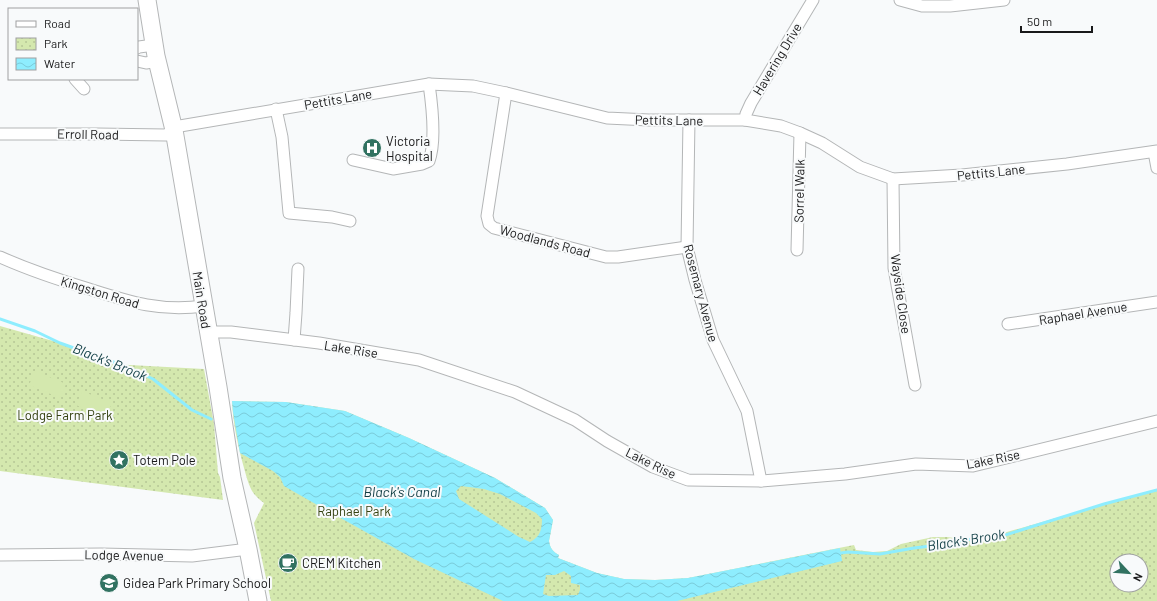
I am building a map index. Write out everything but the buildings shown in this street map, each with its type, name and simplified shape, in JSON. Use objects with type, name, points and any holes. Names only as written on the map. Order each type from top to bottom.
[{"type":"main road","name":"Main Road","points":[[147,0],[155,53],[174,130],[232,478],[258,601]]},
{"type":"street","name":"Havering Drive","points":[[745,120],[751,103],[812,0]]},
{"type":"street","points":[[900,0],[922,6],[950,6],[1004,0]]},
{"type":"street","points":[[138,47],[139,46],[155,53],[146,63],[138,61]]},
{"type":"street","points":[[76,80],[84,89]]},
{"type":"street","points":[[353,160],[393,169],[422,164],[429,161],[432,154],[432,102],[429,84]]},
{"type":"street","name":"Pettits Lane","points":[[174,130],[180,126],[429,84],[473,86],[607,118],[649,120],[745,120],[781,126],[800,133],[822,144],[860,168],[893,179],[962,175],[1067,164],[1156,151]]},
{"type":"street","name":"Woodlands Road","points":[[506,93],[487,216],[489,224],[494,228],[606,257],[618,258],[687,247]]},
{"type":"street","points":[[276,109],[282,137],[289,213],[332,217],[350,221]]},
{"type":"street","name":"Rosemary Avenue","points":[[688,120],[687,247],[713,340],[747,411],[761,481]]},
{"type":"street","name":"Erroll Road","points":[[0,134],[166,135],[174,130]]},
{"type":"street","name":"Sorrel Walk","points":[[797,250],[800,133]]},
{"type":"street","points":[[1156,151],[1157,168]]},
{"type":"street","name":"Wayside Close","points":[[893,179],[894,268],[915,385]]},
{"type":"street","name":"Kingston Road","points":[[0,257],[70,284],[134,303],[174,309],[204,306]]},
{"type":"street","points":[[294,340],[298,269]]},
{"type":"street","name":"Raphael Avenue","points":[[1008,324],[1157,302]]},
{"type":"street","name":"Lake Rise","points":[[208,334],[214,332],[231,332],[294,340],[419,360],[514,392],[575,420],[607,441],[653,467],[688,480],[761,481],[845,474],[916,464],[973,466],[1157,421]]},
{"type":"street","name":"Lodge Avenue","points":[[0,555],[101,554],[192,556],[248,550]]},
{"type":"green space","name":"Lodge Farm Park","points":[[0,326],[60,343],[111,364],[204,369],[214,424],[218,473],[220,477],[223,500],[0,471]]},
{"type":"green space","points":[[35,371],[66,384],[60,398],[29,385]]},
{"type":"green space","points":[[82,391],[112,403],[106,418],[76,405]]},
{"type":"green space","name":"Raphael Park","points":[[232,401],[286,402],[345,411],[409,438],[495,478],[545,508],[553,520],[549,541],[550,546],[555,553],[559,555],[558,558],[597,573],[624,579],[655,580],[688,578],[854,545],[856,550],[873,552],[887,551],[901,544],[933,537],[962,539],[1000,534],[1157,489],[1157,601],[271,601],[254,523],[264,503],[254,493],[248,482],[235,427]]},
{"type":"water","name":"Black's Canal","points":[[232,401],[286,402],[345,411],[409,438],[495,478],[545,508],[553,520],[549,541],[550,546],[555,553],[559,555],[558,558],[597,573],[624,579],[655,580],[688,578],[840,548],[842,561],[677,601],[503,601],[414,559],[284,486],[280,477],[273,471],[240,453]],"holes":[[[461,486],[484,489],[500,494],[536,513],[542,519],[541,530],[530,542],[519,537],[459,499],[456,491]],[[564,571],[571,576],[571,583],[580,585],[578,595],[549,596],[543,594],[546,575],[555,575]]]},
{"type":"waterway","name":"Black's Brook","points":[[0,319],[35,331],[60,343],[130,368],[153,379],[192,410],[211,419]]},
{"type":"waterway","name":"Black's Brook","points":[[841,553],[880,554],[963,540],[999,537],[1104,504],[1157,490]]},
{"type":"place","name":"Victoria Hospital","points":[[372,148]]},
{"type":"place","name":"Totem Pole","points":[[119,460]]},
{"type":"place","name":"CREM Kitchen","points":[[288,563]]},
{"type":"place","name":"Gidea Park Primary School","points":[[109,583]]}]
